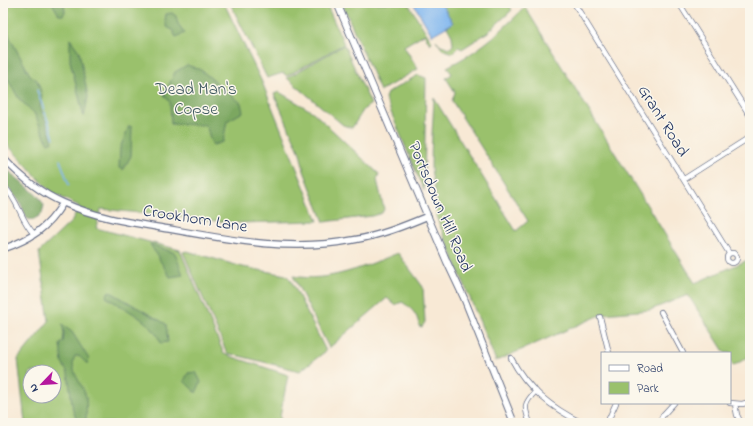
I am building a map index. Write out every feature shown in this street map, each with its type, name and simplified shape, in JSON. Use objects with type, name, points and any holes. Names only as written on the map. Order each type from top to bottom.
[{"type":"main road","name":"Portsdown Hill Road","points":[[337,3],[464,298],[514,423]]},
{"type":"street","name":"Grant Road","points":[[574,3],[729,254]]},
{"type":"street","points":[[679,3],[750,116]]},
{"type":"street","points":[[684,180],[750,137]]},
{"type":"street","name":"Crookhorn Lane","points":[[3,158],[44,194],[84,212],[114,219],[271,245],[300,245],[353,240],[401,227],[428,216]]},
{"type":"street","points":[[3,185],[18,205],[26,226],[34,234]]},
{"type":"street","points":[[3,249],[44,228],[63,203]]},
{"type":"street","points":[[661,312],[682,352]]},
{"type":"street","points":[[600,317],[609,352]]},
{"type":"street","points":[[595,325],[601,324]]},
{"type":"street","points":[[511,358],[519,373],[536,391],[555,408],[582,423]]},
{"type":"street","points":[[530,423],[525,405],[527,400],[536,391]]},
{"type":"street","points":[[731,403],[750,402]]},
{"type":"street","points":[[606,423],[616,404]]},
{"type":"street","points":[[659,423],[663,415],[673,404]]},
{"type":"street","points":[[736,404],[737,415],[742,423]]},
{"type":"green space","points":[[3,3],[224,3],[262,82],[318,221],[237,223],[101,209],[96,228],[180,250],[224,354],[288,375],[280,417],[282,423],[25,423],[23,404],[62,404],[62,364],[22,364],[22,396],[18,359],[49,321],[39,252],[72,221],[79,206],[52,193],[3,140]]},
{"type":"green space","points":[[52,3],[64,3],[65,12],[63,15],[59,15]]},
{"type":"green space","points":[[235,3],[326,3],[344,44],[287,76],[283,73],[267,78],[231,5]]},
{"type":"green space","points":[[342,3],[408,3],[432,42],[430,44],[424,34],[404,46],[418,69],[380,91]]},
{"type":"green space","points":[[441,3],[513,3],[510,7],[512,10],[487,33],[462,49],[458,47],[452,53],[442,49],[436,40],[441,45],[450,48],[453,45],[452,36],[447,27],[453,23]]},
{"type":"green space","points":[[525,7],[695,283],[750,259],[750,356],[733,366],[731,363],[731,352],[724,352],[688,295],[650,310],[603,314],[496,361],[436,216],[436,198],[431,167],[434,98],[516,231],[528,221],[452,101],[455,92],[446,78],[452,74],[447,67],[480,47],[507,25]]},
{"type":"green space","points":[[172,13],[176,16],[178,24],[185,33],[176,37],[172,30],[167,27],[165,21],[166,14]]},
{"type":"green space","points":[[3,15],[10,38],[30,75],[37,80],[42,94],[40,106],[53,141],[48,143],[34,113],[19,99],[6,76]]},
{"type":"green space","points":[[70,39],[79,51],[88,97],[84,117],[70,61]]},
{"type":"green space","points":[[344,45],[371,104],[364,109],[352,128],[343,125],[287,78]]},
{"type":"green space","name":"Dead Man's Copse","points":[[187,65],[201,70],[241,103],[243,112],[227,121],[223,142],[213,145],[205,125],[171,124],[170,102],[164,95],[175,72]]},
{"type":"green space","points":[[418,75],[426,78],[424,191],[385,98],[387,93]]},
{"type":"green space","points":[[279,92],[313,112],[379,174],[377,180],[384,209],[382,213],[372,216],[324,222],[304,171],[300,153],[274,94]]},
{"type":"green space","points":[[129,126],[132,127],[131,156],[123,170],[119,168],[120,148]]},
{"type":"green space","points":[[3,166],[38,196],[44,205],[42,214],[33,220],[27,219],[20,202],[3,181]]},
{"type":"green space","points":[[150,244],[175,253],[183,275],[170,277]]},
{"type":"green space","points":[[187,251],[243,267],[286,275],[291,280],[326,351],[300,371],[227,353],[183,252]]},
{"type":"green space","points":[[398,253],[423,287],[425,322],[422,327],[419,326],[414,312],[402,302],[395,305],[387,298],[329,348],[293,276],[306,278],[320,277],[347,272]]},
{"type":"green space","points":[[109,291],[166,324],[168,342],[161,343],[151,328],[137,316],[106,297]]},
{"type":"green space","points":[[62,324],[72,332],[89,359],[88,363],[86,363],[79,356],[75,356],[73,361],[75,372],[86,397],[86,423],[78,423],[73,411],[68,374],[62,362],[60,344],[63,342],[64,333]]},
{"type":"green space","points":[[196,372],[201,382],[196,393],[184,381],[188,373]]},
{"type":"water","points":[[413,3],[441,3],[453,23],[432,35]]},
{"type":"waterway","points":[[37,90],[54,138]]},
{"type":"waterway","points":[[60,160],[69,185]]}]
